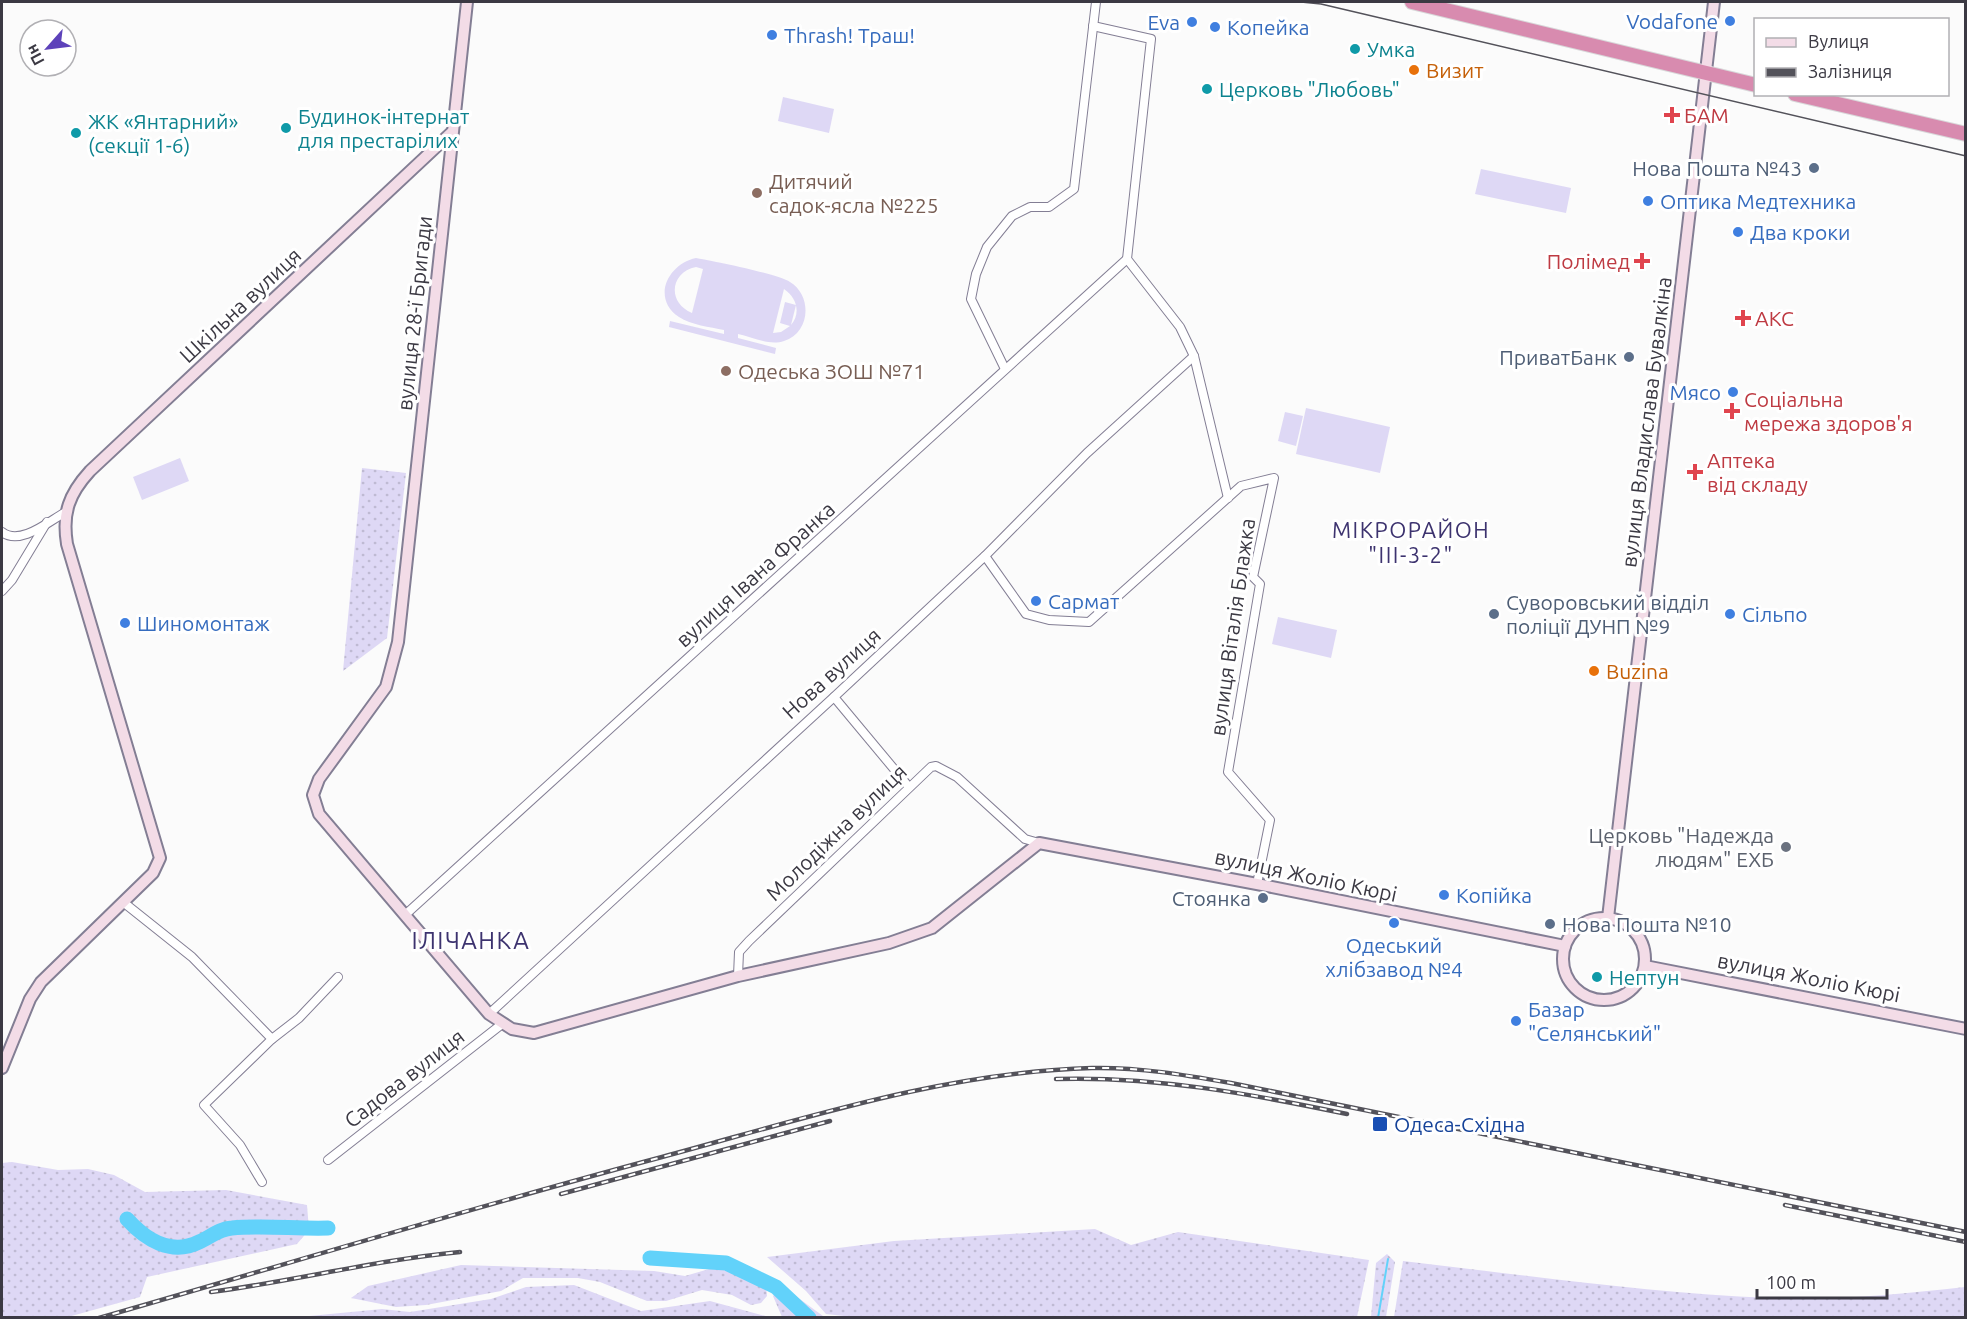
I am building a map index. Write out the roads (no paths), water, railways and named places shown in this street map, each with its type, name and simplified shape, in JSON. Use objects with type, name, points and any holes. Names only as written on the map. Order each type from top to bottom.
[{"type":"highway","points":[[1412,2],[1754,85]]},
{"type":"highway","points":[[1804,96],[1965,134]]},
{"type":"street","name":"вулиця 28-ї Бригади","points":[[405,915],[319,814],[313,795],[319,779],[386,687],[392,674],[400,629],[451,133],[467,2]]},
{"type":"street","points":[[1005,369],[971,300],[976,274],[987,247],[1012,216],[1030,207],[1049,207],[1074,189],[1096,2]]},
{"type":"street","name":"вулиця Владислава Бувалкіна","points":[[1608,918],[1714,2]]},
{"type":"street","points":[[1094,26],[1151,39],[1127,259]]},
{"type":"street","name":"Шкільна вулиця","points":[[64,513],[69,499],[90,471],[451,133]]},
{"type":"street","name":"вулиця Віталія Блажка","points":[[1127,259],[1180,327],[1194,356],[1228,498],[1241,486],[1275,478],[1253,577],[1260,584],[1228,772],[1270,820],[1257,884]]},
{"type":"street","name":"вулиця Івана Франка","points":[[405,915],[1127,259]]},
{"type":"street","name":"Нова вулиця","points":[[489,1014],[834,697],[984,556],[1086,453],[1194,356]]},
{"type":"street","points":[[984,556],[1026,614],[1049,620],[1089,622],[1228,498]]},
{"type":"street","points":[[2,532],[14,538],[22,536],[64,513],[67,544],[75,574],[159,858],[153,873],[41,982],[30,999],[2,1068]]},
{"type":"street","points":[[2,591],[12,580],[47,522]]},
{"type":"street","points":[[834,697],[909,787]]},
{"type":"street","name":"Молодіжна вулиця","points":[[738,976],[740,952],[748,941],[909,787],[936,766],[957,777],[1025,839],[1039,843]]},
{"type":"street","points":[[405,915],[489,1014],[512,1029],[534,1033],[738,976],[889,943],[932,928],[1039,843]]},
{"type":"street","name":"вулиця Жоліо Кюрі","points":[[1039,843],[1565,946]]},
{"type":"street","points":[[123,902],[192,957],[272,1040]]},
{"type":"street","points":[[1608,918],[1621,921],[1633,929],[1641,940],[1645,966],[1641,979],[1632,990],[1621,998],[1601,1001],[1581,994],[1571,985],[1565,973],[1563,959],[1565,946],[1571,934],[1581,924],[1594,919],[1608,918]]},
{"type":"street","name":"вулиця Жоліо Кюрі","points":[[1645,966],[1965,1029]]},
{"type":"street","points":[[262,1182],[240,1145],[204,1105],[272,1040],[299,1018],[338,977]]},
{"type":"street","name":"Садова вулиця","points":[[328,1160],[502,1024]]},
{"type":"waterway","points":[[127,1219],[150,1239],[178,1247],[189,1246],[232,1228],[328,1228]]},
{"type":"waterway","points":[[650,1258],[726,1263],[776,1287],[809,1318]]},
{"type":"waterway","points":[[1378,1318],[1388,1259]]},
{"type":"tram line","points":[[1301,2],[1321,4],[1966,156]]},
{"type":"railway","points":[[99,1318],[521,1196],[821,1113],[983,1078],[1037,1071],[1092,1068],[1145,1070],[1231,1083],[1966,1232]]},
{"type":"railway","points":[[1056,1079],[1166,1083],[1239,1093],[1347,1114]]},
{"type":"railway","points":[[561,1194],[830,1121]]},
{"type":"railway","points":[[1785,1205],[1966,1242]]},
{"type":"railway","points":[[211,1292],[397,1260],[460,1252]]},
{"type":"place","name":"Vodafone","points":[[1730,21]]},
{"type":"place","name":"Eva","points":[[1192,22]]},
{"type":"place","name":"Копейка","points":[[1215,27]]},
{"type":"place","name":"Thrash! Траш!","points":[[772,35]]},
{"type":"place","name":"Умка","points":[[1355,49]]},
{"type":"place","name":"Визит","points":[[1414,70]]},
{"type":"place","name":"Церковь \"Любовь\"","points":[[1207,89]]},
{"type":"place","name":"БАМ","points":[[1672,115]]},
{"type":"place","name":"Будинок-інтернат для престарілих","points":[[286,128]]},
{"type":"place","name":"ЖК «Янтарний» (секції 1-6)","points":[[76,133]]},
{"type":"place","name":"Нова Пошта №43","points":[[1814,168]]},
{"type":"place","name":"Дитячий садок-ясла №225","points":[[757,193]]},
{"type":"place","name":"Оптика Медтехника","points":[[1648,201]]},
{"type":"place","name":"Два кроки","points":[[1738,232]]},
{"type":"place","name":"Полімед","points":[[1642,261]]},
{"type":"place","name":"АКС","points":[[1743,318]]},
{"type":"place","name":"ПриватБанк","points":[[1629,357]]},
{"type":"place","name":"Одеська ЗОШ №71","points":[[726,371]]},
{"type":"place","name":"Мясо","points":[[1733,392]]},
{"type":"place","name":"Соціальна мережа здоров'я","points":[[1732,411]]},
{"type":"place","name":"Аптека від складу","points":[[1695,472]]},
{"type":"place","name":"Сармат","points":[[1036,601]]},
{"type":"place","name":"Суворовський відділ поліції ДУНП №9","points":[[1494,614]]},
{"type":"place","name":"Сільпо","points":[[1730,614]]},
{"type":"place","name":"Шиномонтаж","points":[[125,623]]},
{"type":"place","name":"Buzina","points":[[1594,671]]},
{"type":"place","name":"Церковь \"Надежда людям\" ЕХБ","points":[[1786,847]]},
{"type":"place","name":"Копійка","points":[[1444,895]]},
{"type":"place","name":"Стоянка","points":[[1263,898]]},
{"type":"place","name":"Одеський хлібзавод №4","points":[[1394,923]]},
{"type":"place","name":"Нова Пошта №10","points":[[1550,924]]},
{"type":"place","name":"Нептун","points":[[1597,977]]},
{"type":"place","name":"Базар \"Селянський\"","points":[[1516,1021]]},
{"type":"place","name":"Одеса-Східна","points":[[1380,1124]]},
{"type":"district","name":"МІКРОРАЙОН \"ІІІ-3-2\"","points":[[1411,542]]},
{"type":"district","name":"ІЛІЧАНКА","points":[[471,940]]}]
